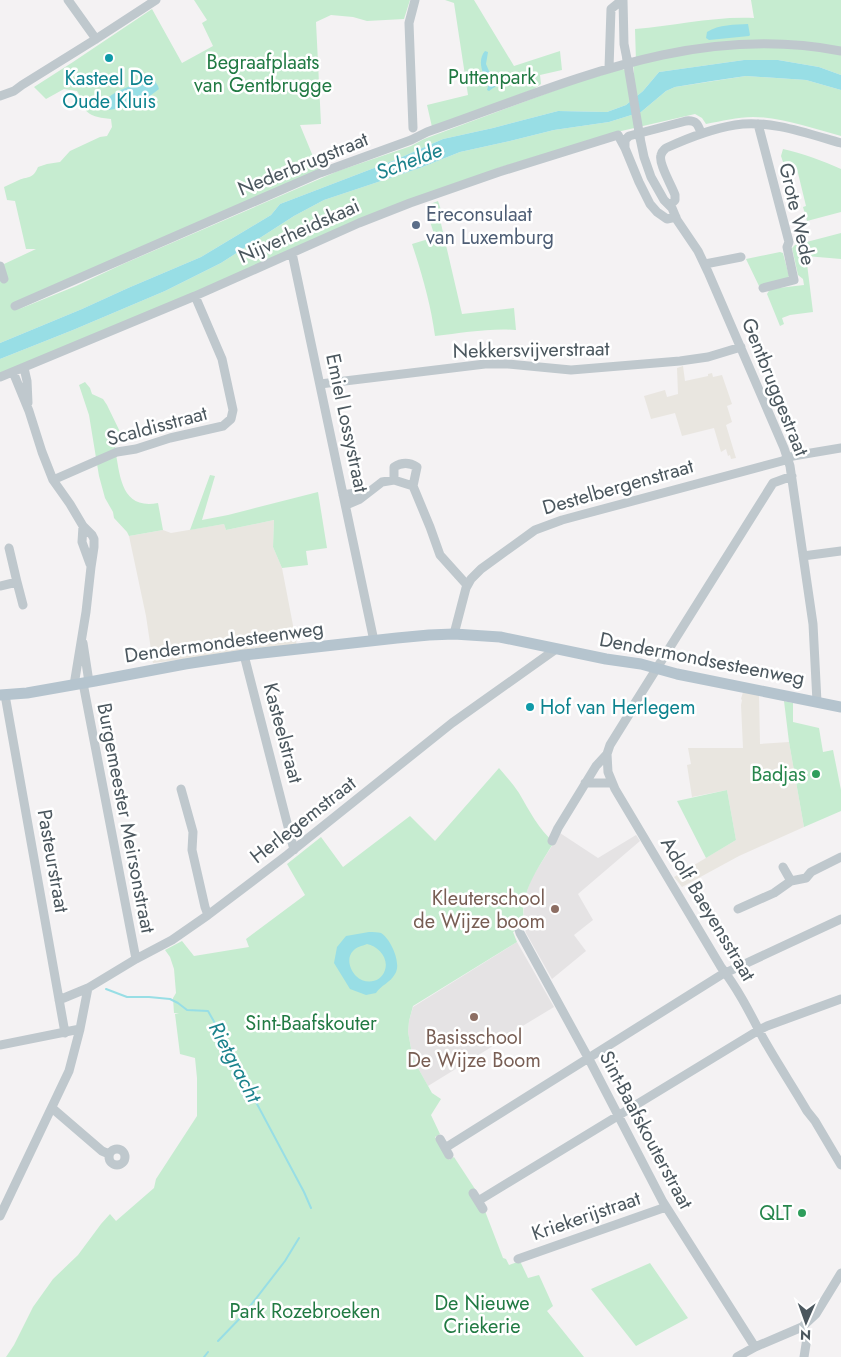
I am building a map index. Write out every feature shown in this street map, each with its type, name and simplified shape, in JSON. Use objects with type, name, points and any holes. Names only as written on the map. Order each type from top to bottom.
[{"type":"main road","name":"Dendermondsesteenweg","points":[[454,634],[500,638],[657,668],[677,674],[841,707]]},
{"type":"main road","name":"Dendermondesteenweg","points":[[3,695],[82,684],[170,666],[244,655],[374,640],[454,634]]},
{"type":"street","points":[[68,0],[96,39]]},
{"type":"street","points":[[0,96],[14,91],[156,0]]},
{"type":"street","points":[[413,128],[409,23],[415,0]]},
{"type":"street","points":[[608,68],[611,8],[622,0]]},
{"type":"street","name":"Gentbruggestraat","points":[[622,0],[624,62],[644,157],[651,177],[698,251],[788,458],[813,624],[817,702]]},
{"type":"street","name":"Nederbrugstraat","points":[[15,306],[320,173],[412,140],[427,132],[535,92],[624,62],[635,62],[658,55],[697,48],[759,43],[800,45],[841,51]]},
{"type":"street","points":[[676,218],[667,219],[650,204],[639,182],[626,148],[625,140],[629,136],[693,120],[696,122],[701,133]]},
{"type":"street","points":[[654,209],[670,205],[675,195],[661,162],[661,153],[666,148],[701,133],[736,124],[758,124],[784,128],[841,143]]},
{"type":"street","name":"Grote Wede","points":[[758,124],[789,242],[787,248],[794,280],[763,288]]},
{"type":"street","name":"Nijverheidskaai","points":[[0,377],[196,296],[359,223],[410,203],[499,172],[618,135],[626,148]]},
{"type":"street","name":"Emiel Lossystraat","points":[[292,253],[374,640]]},
{"type":"street","points":[[704,264],[741,257]]},
{"type":"street","points":[[0,266],[4,279]]},
{"type":"street","name":"Scaldisstraat","points":[[53,480],[118,452],[145,447],[170,438],[223,426],[230,419],[233,410],[222,359],[196,296]]},
{"type":"street","name":"Nekkersvijverstraat","points":[[320,384],[485,364],[508,364],[571,370],[671,362],[708,357],[741,347]]},
{"type":"street","points":[[24,368],[29,411]]},
{"type":"street","points":[[13,372],[53,480],[83,526],[82,542],[91,566],[82,636],[82,684]]},
{"type":"street","name":"Destelbergenstraat","points":[[469,582],[481,569],[535,530],[562,520],[792,456],[841,448]]},
{"type":"street","points":[[394,480],[394,467],[400,464],[411,463],[417,467],[413,486],[440,555],[451,568],[469,582],[454,634]]},
{"type":"street","points":[[552,841],[596,766],[607,754],[610,745],[635,702],[773,483],[792,476]]},
{"type":"street","points":[[346,505],[360,499],[382,482],[394,480],[413,486]]},
{"type":"street","points":[[343,495],[354,493],[366,494]]},
{"type":"street","points":[[9,548],[23,605]]},
{"type":"street","points":[[804,556],[841,551]]},
{"type":"street","points":[[0,586],[17,582]]},
{"type":"street","name":"Burgemeester Meirsonstraat","points":[[82,636],[82,684],[136,959]]},
{"type":"street","name":"Herlegemstraat","points":[[60,1000],[88,988],[172,940],[208,915],[294,850],[452,723],[556,649]]},
{"type":"street","name":"Kasteelstraat","points":[[244,655],[294,850]]},
{"type":"street","name":"Pasteurstraat","points":[[3,695],[65,1033]]},
{"type":"street","name":"Adolf Baeyensstraat","points":[[607,754],[608,772],[612,783],[841,1165]]},
{"type":"street","points":[[586,783],[612,783]]},
{"type":"street","points":[[181,789],[193,832],[192,850],[208,915]]},
{"type":"street","points":[[738,910],[774,893],[791,882],[806,878],[811,872],[841,857]]},
{"type":"street","points":[[783,867],[791,882]]},
{"type":"street","points":[[440,1139],[447,1151],[588,1058],[725,972],[841,919]]},
{"type":"street","name":"Sint-Baafskouterstraat","points":[[517,923],[520,934],[666,1207],[755,1347]]},
{"type":"street","points":[[0,1216],[69,1071],[88,988]]},
{"type":"street","points":[[478,1201],[767,1026],[841,999]]},
{"type":"street","points":[[0,1045],[80,1029]]},
{"type":"street","points":[[52,1108],[102,1151],[109,1154]]},
{"type":"street","name":"Kriekerijstraat","points":[[518,1259],[666,1207]]},
{"type":"street","points":[[738,1357],[755,1347],[802,1327],[816,1314],[841,1273]]},
{"type":"street","points":[[802,1327],[807,1338],[804,1357]]},
{"type":"shaded area","points":[[683,366],[685,381],[708,376],[708,374],[712,373],[713,377],[722,375],[732,404],[727,406],[732,422],[726,425],[736,458],[731,459],[726,449],[721,452],[714,428],[682,436],[675,413],[651,419],[644,396],[665,390],[667,397],[678,394],[677,368]]},
{"type":"shaded area","points":[[274,520],[273,547],[282,568],[297,646],[153,663],[146,616],[129,536],[163,530],[171,533],[224,524],[226,530]]},
{"type":"shaded area","points":[[743,692],[759,695],[760,744],[789,742],[804,827],[739,856],[682,887],[674,877],[736,840],[727,790],[692,797],[687,765],[691,764],[688,748],[743,748],[741,699]]},
{"type":"shaded area","name":"Kleuterschool de Wijze boom","points":[[560,833],[598,858],[636,835],[640,841],[578,894],[593,920],[574,935],[586,951],[552,979],[526,933],[523,920],[525,898],[531,879]]},
{"type":"shaded area","name":"Basisschool De Wijze Boom","points":[[517,942],[554,1007],[428,1086],[413,1059],[408,1032],[413,1007]]},
{"type":"green space","name":"Begraafplaats van Gentbrugge","points":[[194,0],[410,0],[404,19],[367,21],[353,17],[331,15],[316,22],[321,124],[300,125],[319,171],[17,310],[338,171],[411,146],[424,139],[575,83],[622,69],[634,74],[633,63],[636,62],[635,29],[709,20],[754,18],[751,0],[841,0],[841,75],[819,67],[778,60],[744,60],[659,72],[643,91],[626,105],[607,112],[558,111],[443,139],[395,160],[280,204],[271,215],[201,257],[0,343],[0,264],[4,264],[36,249],[26,249],[15,201],[7,200],[4,187],[32,175],[38,167],[60,162],[70,151],[100,137],[107,136],[112,127],[111,119],[95,116],[85,110],[77,91],[64,89],[46,99],[34,87],[152,9],[182,63],[213,46],[202,23],[207,20]]},
{"type":"green space","name":"Puttenpark","points":[[445,0],[474,0],[514,66],[560,51],[562,70],[540,75],[541,84],[534,89],[432,127],[427,105],[468,95],[454,3]]},
{"type":"green space","points":[[746,76],[806,80],[841,90],[841,136],[786,121],[753,117],[706,124],[702,118],[695,114],[617,132],[498,168],[0,373],[0,359],[165,291],[221,263],[294,216],[324,200],[420,168],[460,152],[554,130],[609,122],[641,112],[666,91],[675,87]]},
{"type":"green space","points":[[783,149],[841,169],[841,212],[807,221],[803,207],[806,206],[797,169],[792,170],[791,166],[785,168],[781,156]]},
{"type":"green space","points":[[438,201],[442,213],[439,215],[462,314],[514,308],[516,330],[486,330],[435,336],[426,290],[412,244],[435,237],[425,206]]},
{"type":"green space","points":[[841,233],[841,259],[806,256],[813,312],[782,318],[784,324],[780,326],[767,294],[770,289],[804,285],[803,279],[798,275],[792,248],[795,245]]},
{"type":"green space","points":[[783,253],[789,276],[787,279],[759,286],[746,259]]},
{"type":"green space","points":[[85,382],[92,394],[103,399],[123,438],[115,448],[124,489],[136,501],[146,504],[158,503],[163,530],[129,536],[114,518],[113,512],[105,498],[99,476],[89,415],[79,385]]},
{"type":"green space","points":[[210,475],[215,476],[202,520],[318,492],[327,548],[306,551],[308,565],[282,568],[273,547],[274,520],[226,530],[224,524],[190,530]]},
{"type":"green space","name":"Badjas","points":[[784,701],[793,703],[793,722],[819,728],[823,752],[833,750],[841,790],[841,811],[804,827],[789,742]]},
{"type":"green space","name":"Sint-Baafskouter","points":[[499,768],[517,790],[539,826],[554,842],[536,871],[527,892],[523,915],[525,926],[513,932],[517,942],[413,1006],[408,1032],[413,1059],[432,1093],[441,1099],[431,1115],[440,1134],[435,1137],[449,1160],[454,1157],[475,1189],[503,1258],[506,1259],[509,1265],[520,1261],[528,1278],[539,1275],[553,1306],[547,1311],[584,1357],[6,1357],[33,1307],[53,1279],[78,1255],[110,1214],[116,1221],[154,1188],[156,1179],[197,1116],[195,1058],[180,1054],[175,1014],[179,1013],[174,1013],[173,998],[176,993],[174,969],[170,957],[165,950],[182,941],[194,956],[249,947],[246,939],[305,895],[287,864],[321,837],[343,867],[410,816],[435,841]]},
{"type":"green space","points":[[727,790],[736,840],[706,858],[677,801]]},
{"type":"green space","points":[[650,1263],[688,1318],[636,1346],[591,1289]]},
{"type":"water","points":[[748,24],[749,36],[709,40],[706,38],[707,32],[712,29],[727,25]]},
{"type":"water","points":[[485,51],[488,52],[486,64],[489,71],[500,75],[502,80],[501,84],[489,91],[487,90],[489,83],[484,76],[481,63]]},
{"type":"water","name":"Schelde","points":[[744,60],[778,60],[819,67],[841,75],[841,90],[806,80],[746,76],[675,87],[666,91],[641,112],[609,122],[554,130],[460,152],[420,168],[324,200],[294,216],[221,263],[165,291],[0,359],[0,343],[201,257],[271,215],[280,204],[395,160],[443,139],[558,111],[607,112],[626,105],[643,91],[659,72]]},
{"type":"water","points":[[153,78],[159,89],[142,102],[134,106],[123,105],[109,110],[101,105],[118,91]]},
{"type":"water","points":[[369,932],[381,933],[392,946],[397,970],[393,977],[376,993],[366,995],[350,989],[334,963],[337,947],[346,936]],"holes":[[[367,944],[382,953],[386,966],[380,978],[364,981],[352,971],[349,960],[356,948]]]},
{"type":"waterway","name":"Rietgracht","points":[[106,989],[127,997],[170,999],[187,1010],[208,1011],[241,1069],[250,1091],[311,1208]]},
{"type":"waterway","points":[[218,1341],[244,1314],[285,1261],[299,1238]]},
{"type":"waterway","points":[[204,1357],[208,1352]]},
{"type":"place","name":"Kasteel De Oude Kluis","points":[[109,58]]},
{"type":"place","name":"Ereconsulaat van Luxemburg","points":[[416,225]]},
{"type":"place","name":"Hof van Herlegem","points":[[530,707]]},
{"type":"place","name":"Badjas","points":[[816,774]]},
{"type":"place","name":"Kleuterschool de Wijze boom","points":[[555,909]]},
{"type":"place","name":"Basisschool De Wijze Boom","points":[[474,1017]]},
{"type":"place","name":"QLT","points":[[802,1213]]},
{"type":"park label","name":"Park Rozebroeken","points":[[305,1311]]},
{"type":"park label","name":"De Nieuwe Criekerie","points":[[482,1314]]}]
